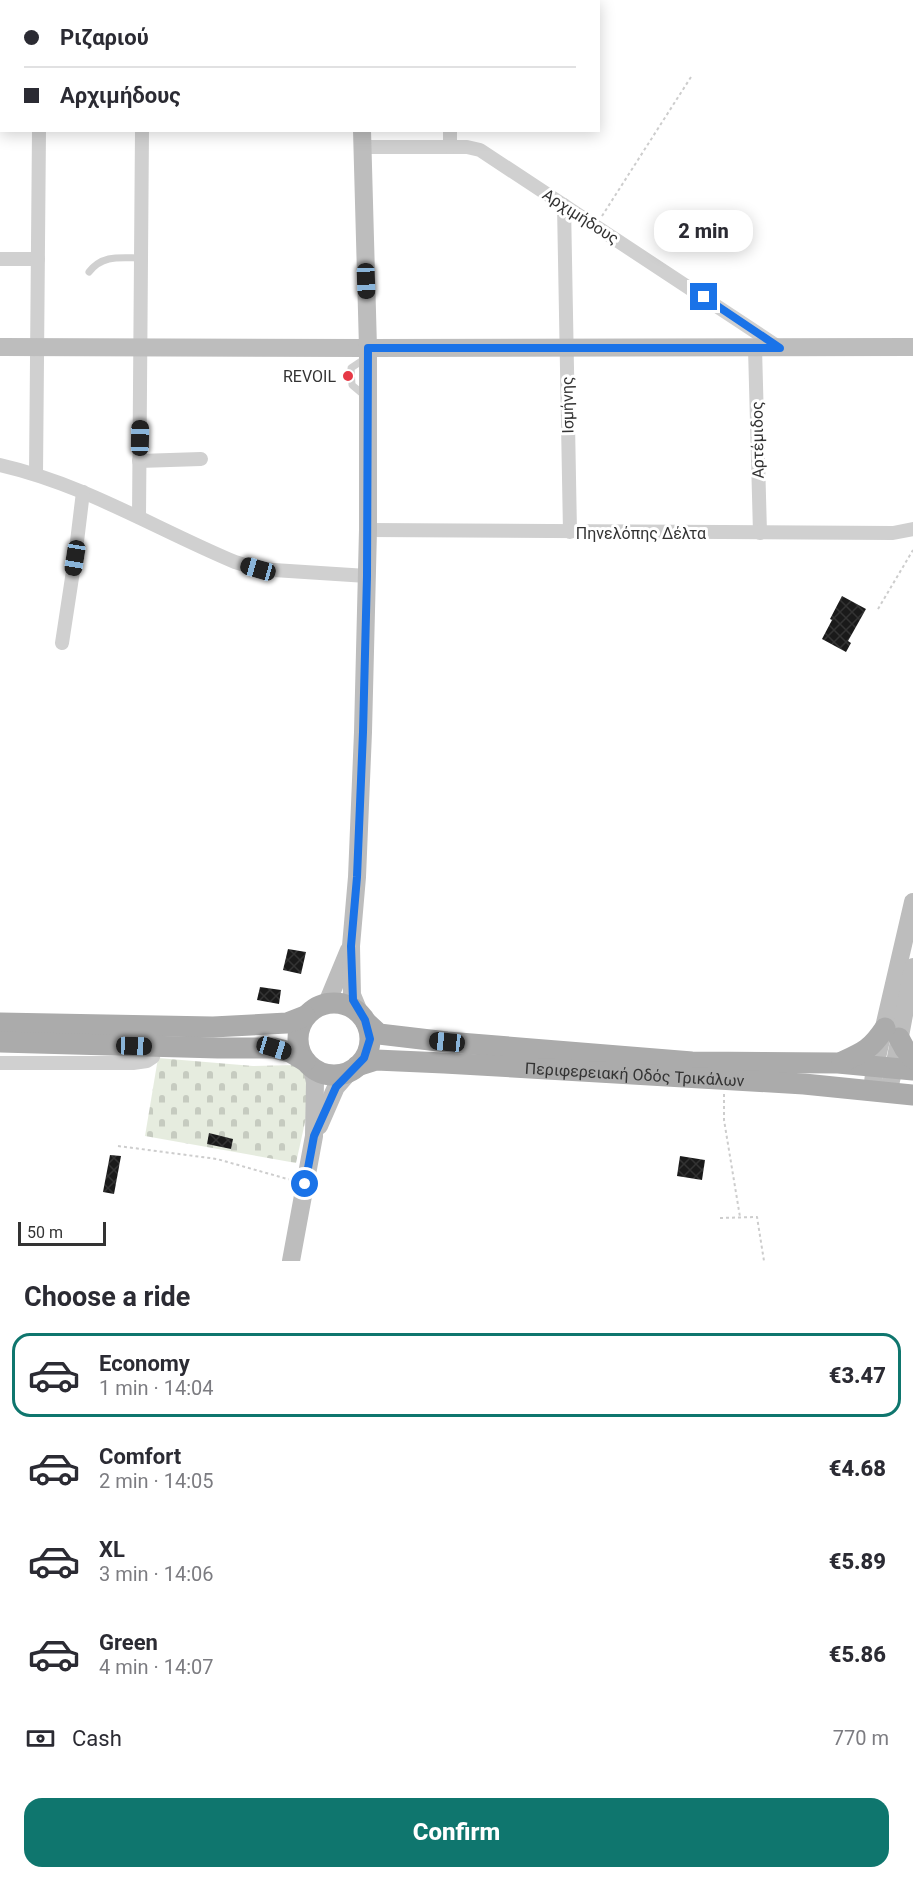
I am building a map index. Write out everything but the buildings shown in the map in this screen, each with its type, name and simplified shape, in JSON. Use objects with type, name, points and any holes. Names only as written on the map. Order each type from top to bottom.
[{"type":"main road","points":[[0,1042],[274,1048],[290,1052],[309,1064],[330,1075],[354,1069],[369,1049],[370,1039],[362,1017],[342,1003],[327,1003],[313,1008],[305,1016],[298,1033],[297,1043],[309,1064]]},
{"type":"main road","points":[[0,1023],[213,1027],[287,1023],[305,1016]]},
{"type":"main road","name":"Περιφερειακή Οδός Τρικάλων","points":[[362,1017],[380,1034],[447,1042],[693,1062],[838,1063],[899,1066]]},
{"type":"main road","points":[[838,1063],[862,1054],[892,1033],[905,1049],[899,1066]]},
{"type":"main road","name":"Περιφερειακή Οδός Τρικάλων","points":[[354,1069],[376,1060],[724,1079],[913,1095]]},
{"type":"street","points":[[36,474],[39,132]]},
{"type":"street","points":[[140,517],[142,132]]},
{"type":"street","points":[[450,132],[450,147]]},
{"type":"street","name":"Αρχιμήδους","points":[[363,139],[480,150],[780,348]]},
{"type":"street","points":[[362,1017],[352,995],[351,946],[357,877],[363,732],[368,530],[368,352],[363,139]]},
{"type":"street","name":"Ισμήνης","points":[[564,205],[570,532]]},
{"type":"street","points":[[0,259],[38,259]]},
{"type":"street","points":[[0,347],[141,347],[368,352],[566,348],[913,347]]},
{"type":"street","name":"Αρτέμιδος","points":[[755,348],[760,533]]},
{"type":"street","points":[[139,460],[201,459]]},
{"type":"street","points":[[0,465],[36,474],[83,492],[208,551],[258,569],[367,576]]},
{"type":"street","points":[[62,643],[83,492]]},
{"type":"street","name":"Πηνελόπης Δέλτα","points":[[368,530],[893,533],[913,529]]},
{"type":"street","points":[[880,1092],[899,1066],[892,1033],[913,903]]},
{"type":"street","points":[[327,1003],[351,946]]},
{"type":"street","points":[[892,1033],[913,966]]},
{"type":"street","points":[[0,1063],[133,1063],[147,1061],[153,1057],[156,1046]]},
{"type":"street","points":[[291,1261],[314,1136],[315,1082],[309,1064]]},
{"type":"street","points":[[314,1136],[336,1087],[354,1069]]},
{"type":"lane","points":[[89,272],[96,263],[108,258],[142,258]]},
{"type":"path","points":[[596,226],[691,77]]},
{"type":"path","points":[[878,609],[913,550]]},
{"type":"path","points":[[724,1079],[724,1120],[740,1217]]},
{"type":"path","points":[[118,1146],[218,1159],[305,1184]]},
{"type":"path","points":[[720,1218],[757,1218],[764,1261]]},
{"type":"green space","points":[[158,1058],[253,1066],[294,1065],[304,1068],[313,1086],[296,1163],[145,1136]]},
{"type":"place","name":"REVOIL","points":[[348,376]]},
{"type":"route","points":[[305,1184],[314,1136],[336,1087],[364,1058],[369,1049],[370,1039],[369,1029],[353,1000],[351,946],[357,877],[363,732],[367,576],[368,348],[780,348],[704,297]]}]
